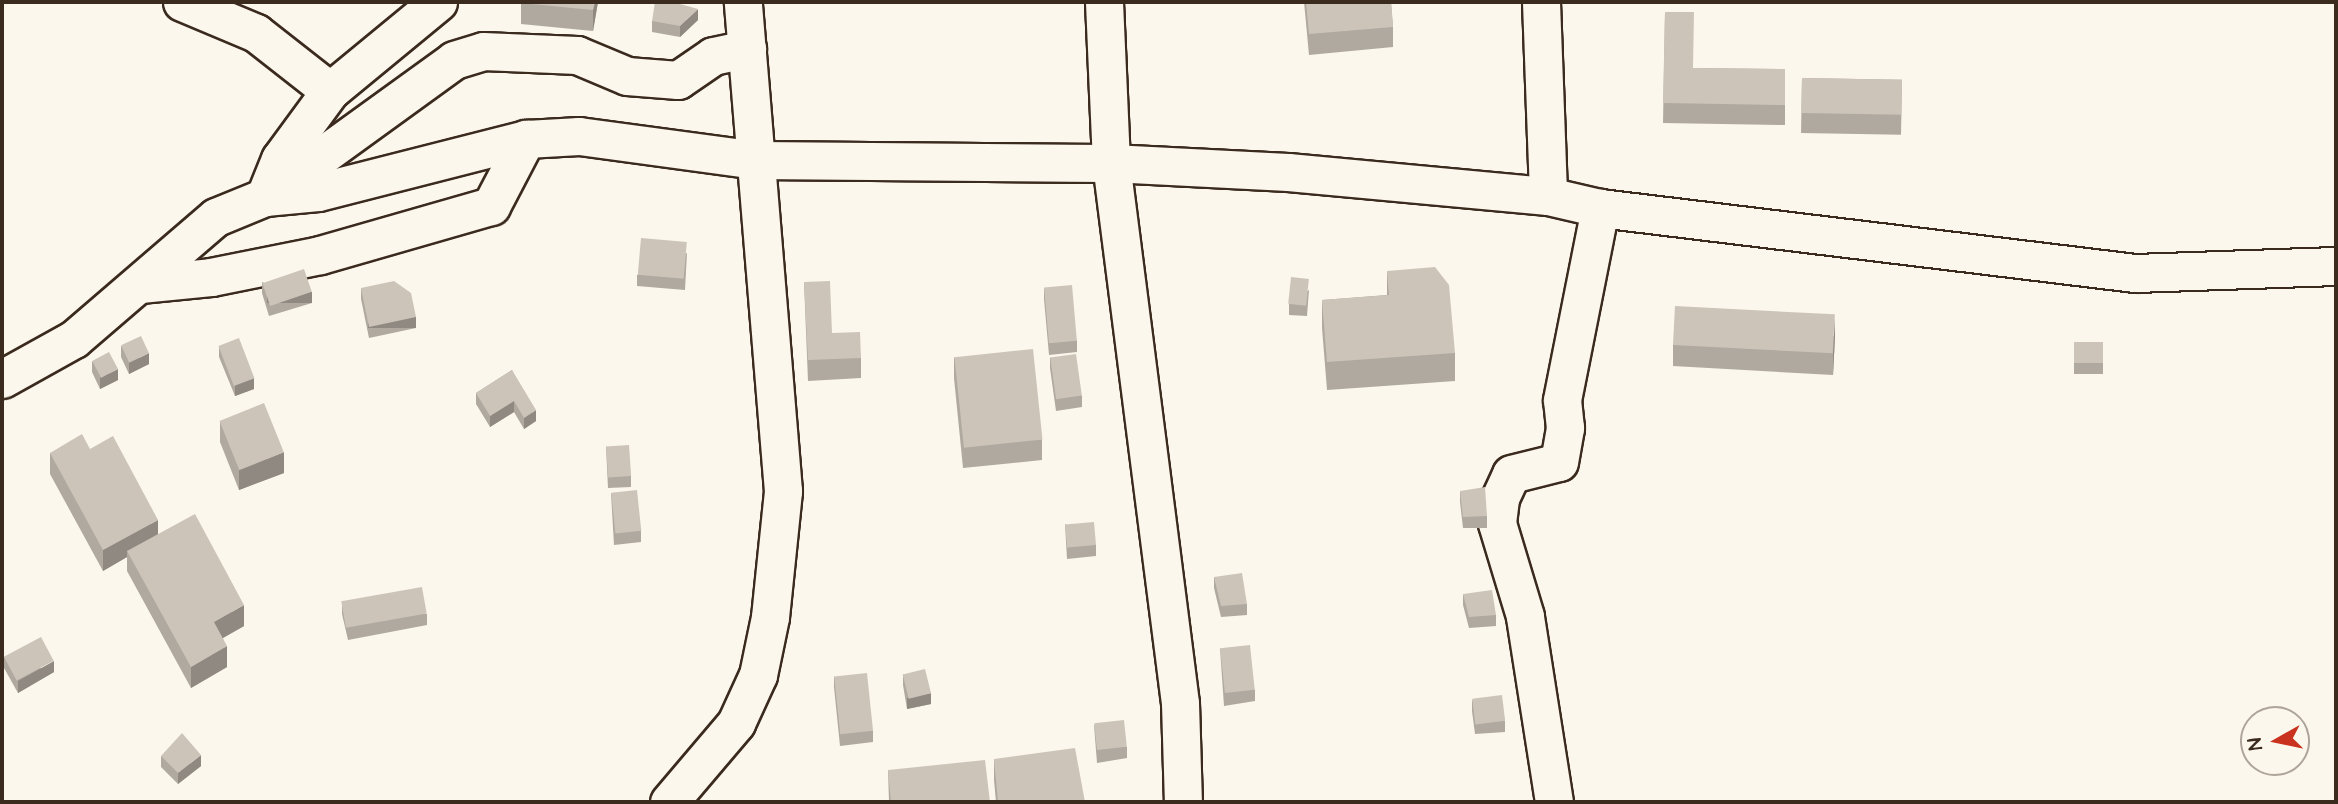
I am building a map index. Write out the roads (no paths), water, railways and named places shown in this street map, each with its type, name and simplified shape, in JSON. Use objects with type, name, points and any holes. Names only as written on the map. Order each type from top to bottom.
[{"type":"street","points":[[182,2],[256,33],[330,91]]},
{"type":"street","points":[[265,197],[280,159],[330,91],[438,2]]},
{"type":"street","points":[[669,802],[736,723],[758,675],[770,617],[783,491],[743,2]]},
{"type":"street","points":[[1104,2],[1111,163],[1180,703],[1183,802]]},
{"type":"street","points":[[1541,2],[1548,196]]},
{"type":"street","points":[[2,379],[74,339],[216,217],[265,197],[454,61],[482,51],[577,55],[627,76],[678,80],[713,56],[747,49]]},
{"type":"street","points":[[265,197],[318,192],[526,139],[579,136],[757,160],[1111,163],[1288,172],[1548,196],[1600,208],[2135,273],[2336,266]]},
{"type":"street","points":[[140,284],[211,276],[320,255],[491,206],[526,139]]},
{"type":"street","points":[[1553,802],[1525,616],[1497,523],[1500,498],[1511,474],[1559,462],[1565,428],[1562,400],[1600,208]]}]
